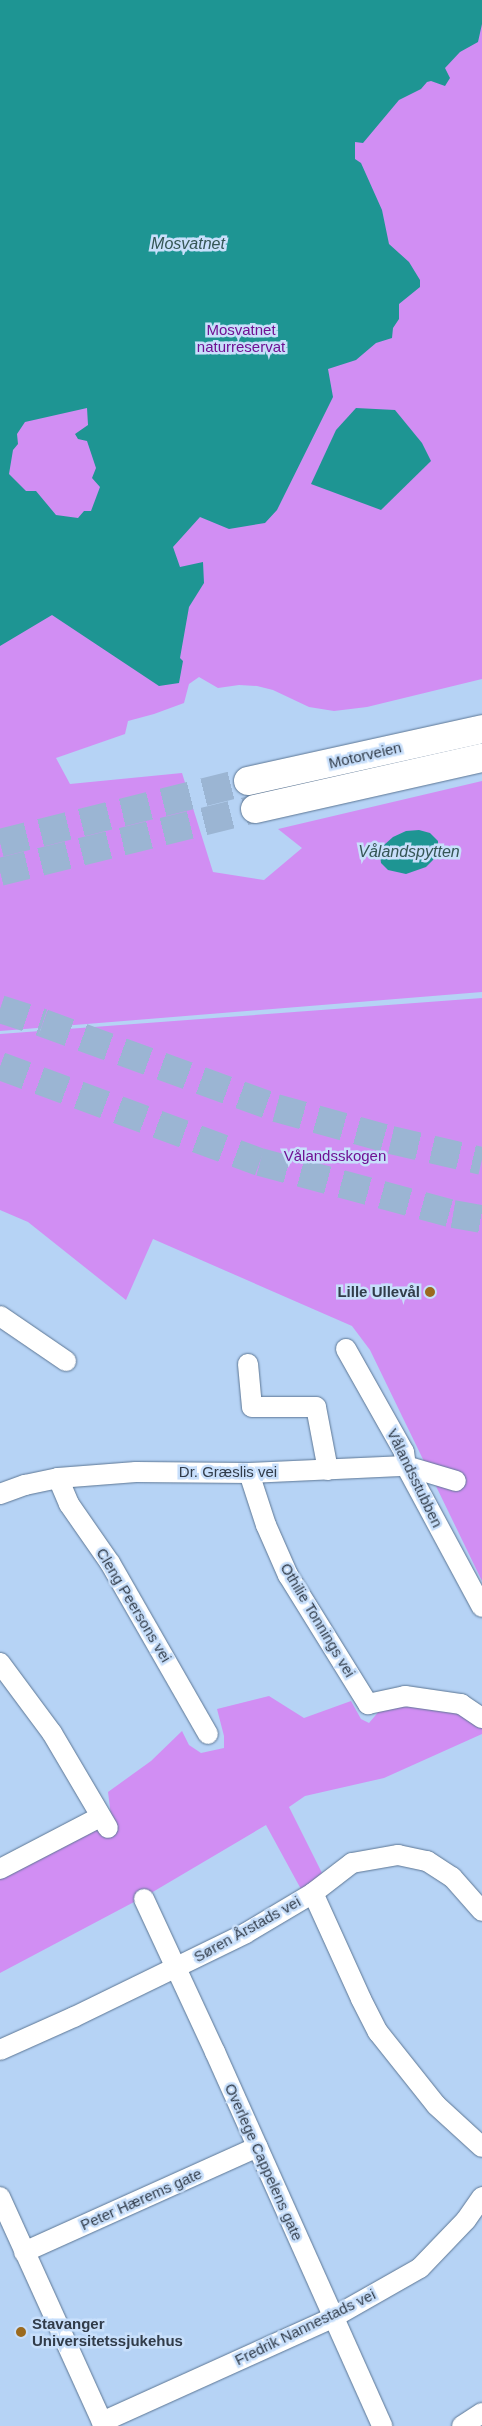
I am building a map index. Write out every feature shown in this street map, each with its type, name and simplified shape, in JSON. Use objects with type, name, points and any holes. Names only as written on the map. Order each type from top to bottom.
[{"type":"highway","name":"Motorveien","points":[[248,781],[482,729]]},
{"type":"highway","name":"Motorveien","points":[[254,808],[482,758]]},
{"type":"street","points":[[0,1316],[66,1361]]},
{"type":"street","name":"Vålandsstubben","points":[[346,1349],[404,1452],[406,1466],[482,1608]]},
{"type":"street","points":[[248,1364],[252,1407],[316,1407],[328,1470]]},
{"type":"street","name":"Dr. Græslis vei","points":[[0,1494],[25,1485],[58,1478],[136,1472],[249,1473],[406,1466],[456,1481]]},
{"type":"street","name":"Othilie Tonnings vei","points":[[249,1473],[266,1526],[288,1575],[368,1704],[405,1696],[461,1704],[482,1718]]},
{"type":"street","name":"Cleng Peersons vei","points":[[58,1478],[69,1504],[110,1563],[208,1734]]},
{"type":"street","points":[[0,1663],[52,1733],[104,1822],[0,1869]]},
{"type":"street","name":"Søren Årstads vei","points":[[0,2050],[246,1934],[313,1892],[352,1863],[398,1855],[427,1861],[452,1876],[482,1910]]},
{"type":"street","points":[[313,1892],[361,1999],[378,2032],[436,2105],[482,2147]]},
{"type":"street","name":"Overlege Cappelens gate","points":[[144,1899],[258,2147],[332,2318],[382,2426]]},
{"type":"street","name":"Peter Hærems gate","points":[[24,2252],[258,2147]]},
{"type":"street","points":[[0,2197],[103,2424]]},
{"type":"street","name":"Fredrik Nannestads vei","points":[[103,2424],[332,2318],[420,2268],[466,2220],[482,2197]]},
{"type":"street","points":[[462,2426],[482,2413]]},
{"type":"green space","name":"Mosvatnet naturreservat","points":[[0,0],[482,0],[482,679],[367,707],[334,711],[309,707],[273,690],[257,686],[239,685],[218,688],[199,677],[189,684],[184,703],[128,721],[125,734],[56,758],[70,784],[182,773],[213,872],[264,880],[302,848],[278,829],[482,781],[482,992],[0,1031]]},
{"type":"green space","name":"Vålandsskogen","points":[[482,998],[482,1581],[370,1350],[352,1326],[153,1239],[126,1300],[28,1222],[0,1210],[0,1034]]},
{"type":"green space","points":[[269,1696],[304,1718],[351,1701],[361,1719],[369,1723],[380,1710],[393,1704],[466,1711],[482,1725],[482,1734],[384,1778],[305,1796],[289,1807],[322,1873],[302,1891],[266,1825],[151,1893],[0,1973],[0,1877],[111,1816],[108,1792],[151,1761],[182,1731],[189,1745],[201,1753],[224,1748],[224,1736],[217,1709]]},
{"type":"water","name":"Mosvatnet","points":[[0,0],[482,0],[482,24],[478,42],[460,52],[445,68],[450,78],[445,86],[431,81],[427,82],[421,89],[399,100],[363,143],[355,142],[355,159],[361,163],[382,210],[389,244],[409,262],[420,280],[420,287],[399,304],[399,319],[393,328],[392,338],[376,343],[356,360],[328,369],[333,397],[277,510],[265,523],[229,529],[200,517],[173,547],[180,567],[203,562],[204,583],[189,607],[180,658],[183,661],[179,683],[159,686],[52,615],[0,646]],"holes":[[[87,408],[88,425],[75,434],[78,439],[87,441],[96,468],[92,478],[100,487],[91,511],[84,511],[78,518],[56,515],[36,491],[26,491],[9,474],[13,450],[18,444],[17,434],[25,422]]]},
{"type":"water","points":[[356,408],[395,410],[422,443],[431,461],[381,510],[311,484],[336,430]]},
{"type":"water","name":"Vålandspytten","points":[[419,830],[430,833],[438,841],[438,850],[433,860],[426,867],[406,874],[388,870],[381,863],[380,855],[384,845],[393,837],[406,831]]},
{"type":"tunnel","points":[[0,843],[248,781]]},
{"type":"tunnel","points":[[0,872],[255,809]]},
{"type":"tunnel","points":[[0,1009],[276,1108],[391,1140],[482,1161]]},
{"type":"tunnel","points":[[0,1066],[260,1162],[453,1214],[482,1219]]},
{"type":"place","name":"Lille Ullevål","points":[[430,1292]]},
{"type":"place","name":"Stavanger Universitetssjukehus","points":[[21,2332]]}]
